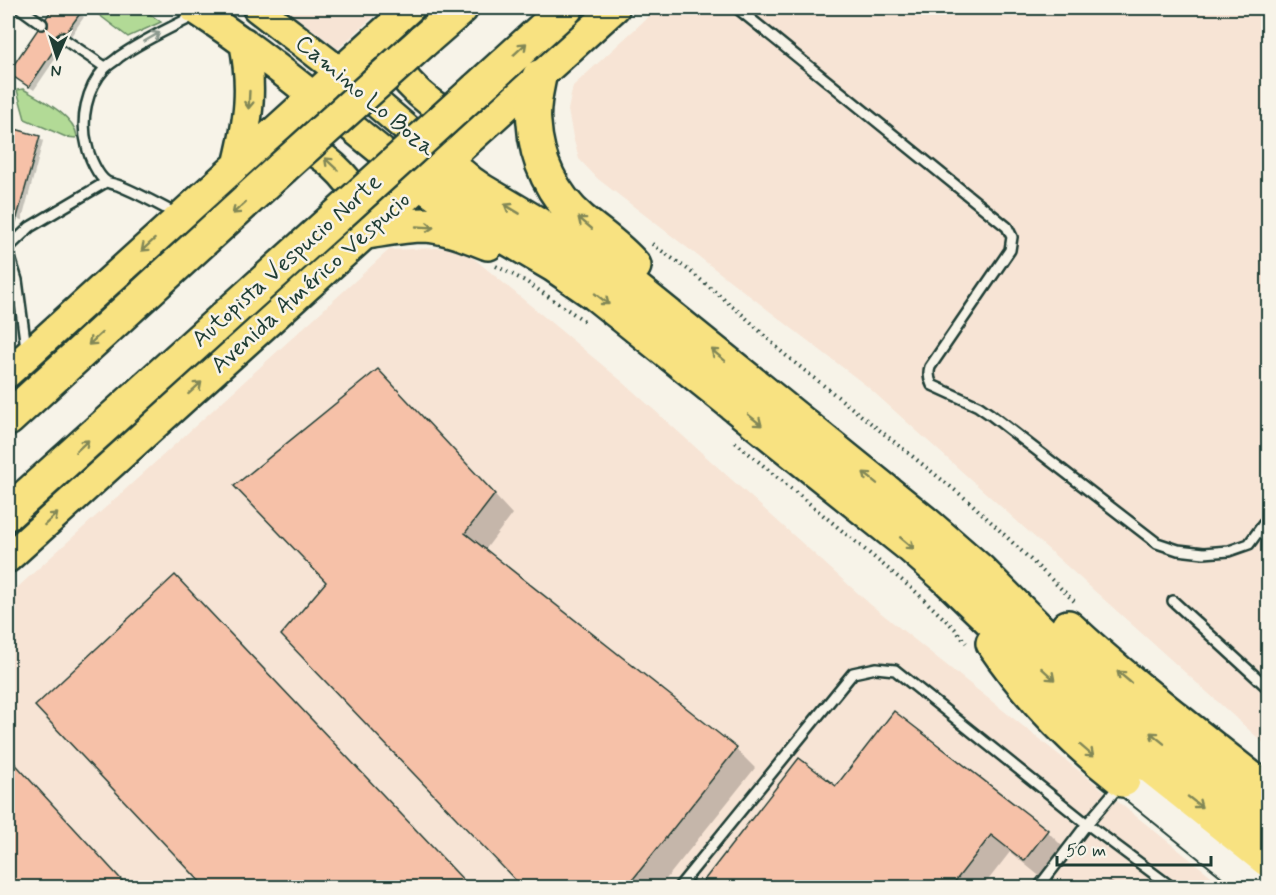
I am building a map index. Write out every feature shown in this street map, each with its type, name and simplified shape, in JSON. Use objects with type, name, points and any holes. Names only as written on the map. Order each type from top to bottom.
[{"type":"highway","points":[[8,420],[282,168],[461,8]]},
{"type":"highway","name":"Autopista Vespucio Norte","points":[[8,513],[566,8]]},
{"type":"highway","points":[[539,77],[533,121],[545,172],[555,189],[579,219],[629,260],[643,276],[664,312]]},
{"type":"highway","points":[[433,172],[459,209],[554,265],[596,294],[891,529],[945,576],[1132,752],[1269,860]]},
{"type":"highway","points":[[433,172],[469,182],[617,274],[925,523],[979,570],[1138,722],[1269,827]]},
{"type":"highway","points":[[367,232],[424,225],[476,238],[515,255],[554,265]]},
{"type":"highway","points":[[979,570],[1018,588],[1051,611],[1127,679],[1269,792]]},
{"type":"highway","points":[[945,576],[1035,699],[1079,744],[1123,780]]},
{"type":"main road","name":"Camino Lo Boza","points":[[257,8],[339,72],[433,172]]},
{"type":"main road","points":[[17,364],[410,8]]},
{"type":"main road","name":"Avenida Américo Vespucio","points":[[8,558],[615,8]]},
{"type":"main road","name":"Camino Lo Boza","points":[[197,10],[243,42],[312,96],[433,172]]},
{"type":"main road","points":[[380,34],[396,66],[419,93],[448,114],[482,128]]},
{"type":"main road","points":[[238,163],[248,120],[249,99],[248,63],[243,42]]},
{"type":"main road","points":[[269,135],[303,145],[325,158],[356,193],[367,232]]},
{"type":"street","points":[[1123,780],[1258,888]]},
{"type":"lane","points":[[20,8],[42,24]]},
{"type":"lane","points":[[737,8],[1007,227],[1012,237],[1010,250],[930,367],[928,372],[932,385],[978,406],[991,415],[1157,543],[1178,550],[1204,553],[1228,551],[1249,543],[1269,518]]},
{"type":"lane","points":[[106,182],[89,154],[84,138],[86,105],[90,92],[105,68],[130,49],[197,10]]},
{"type":"lane","points":[[62,38],[105,68]]},
{"type":"lane","points":[[17,364],[17,280],[8,249],[30,227],[106,182],[118,184],[180,216]]},
{"type":"lane","points":[[1173,601],[1269,688]]},
{"type":"lane","points":[[678,888],[853,673],[876,668],[895,670],[1087,824],[1173,888]]},
{"type":"lane","points":[[1038,888],[1123,780]]},
{"type":"path","points":[[644,239],[690,271],[744,316],[784,354],[972,503],[1076,603]]},
{"type":"path","points":[[489,262],[525,281],[592,326]]},
{"type":"path","points":[[731,439],[916,592],[955,629],[967,645]]},
{"type":"shaded area","points":[[284,8],[383,8],[338,49]]},
{"type":"shaded area","points":[[658,8],[1268,8],[1268,747],[868,387],[598,179],[579,159],[568,110],[573,86]]},
{"type":"shaded area","points":[[460,247],[624,383],[871,605],[1225,887],[8,887],[8,596],[389,250]]},
{"type":"green space","points":[[90,8],[141,8],[161,22],[128,37]]},
{"type":"green space","points":[[23,89],[47,103],[70,121],[75,128],[76,138],[66,137],[25,119],[17,90]]},
{"type":"building","points":[[53,8],[84,8],[66,33],[62,31],[57,34],[55,38],[58,44],[29,87],[8,73],[38,29],[44,30],[48,27],[46,18]]},
{"type":"building","points":[[15,129],[40,136],[12,235],[8,234],[8,156]]},
{"type":"building","points":[[378,369],[495,494],[465,533],[737,748],[626,888],[523,888],[281,635],[326,582],[234,486]]},
{"type":"building","points":[[175,575],[471,888],[206,888],[35,706]]},
{"type":"building","points":[[894,711],[1048,830],[1024,861],[991,835],[950,888],[698,888],[799,758],[836,786]]},
{"type":"building","points":[[8,756],[129,888],[8,888]]}]
